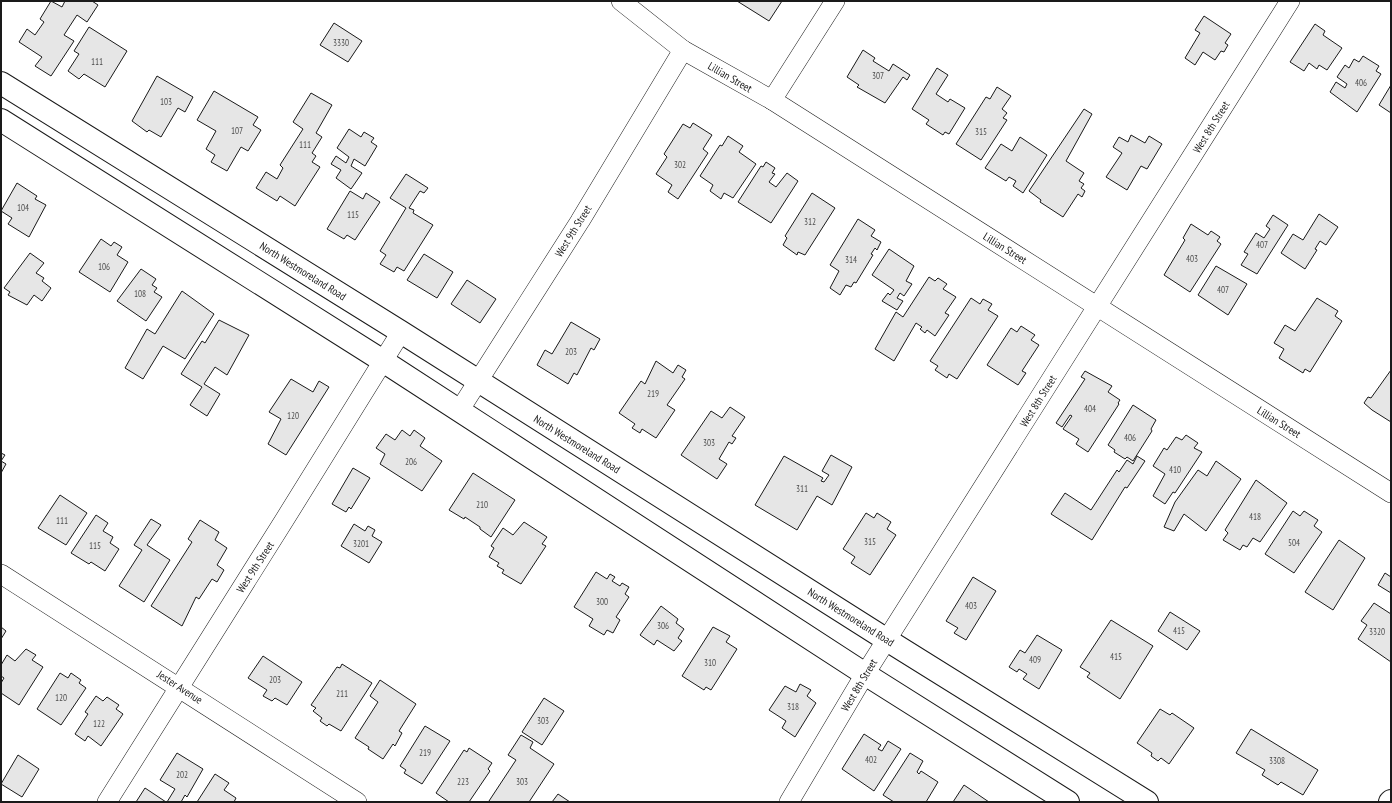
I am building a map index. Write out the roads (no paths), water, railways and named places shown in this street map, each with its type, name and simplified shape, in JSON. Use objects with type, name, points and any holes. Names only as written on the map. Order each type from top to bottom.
[{"type":"main road","name":"North Westmoreland Road","points":[[3,85],[401,332],[887,640],[1147,802]]},
{"type":"main road","points":[[1,120],[383,361],[865,674],[1068,802]]},
{"type":"street","name":"Lillian Street","points":[[621,1],[683,50],[772,100],[1391,493]]},
{"type":"street","points":[[772,100],[835,1]]},
{"type":"street","name":"West 8th Street","points":[[788,802],[865,674],[1290,1]]},
{"type":"street","name":"West 9th Street","points":[[459,411],[580,221],[683,50]]},
{"type":"street","name":"West 9th Street","points":[[107,802],[401,332]]},
{"type":"street","name":"Jester Avenue","points":[[1,574],[357,802]]}]
